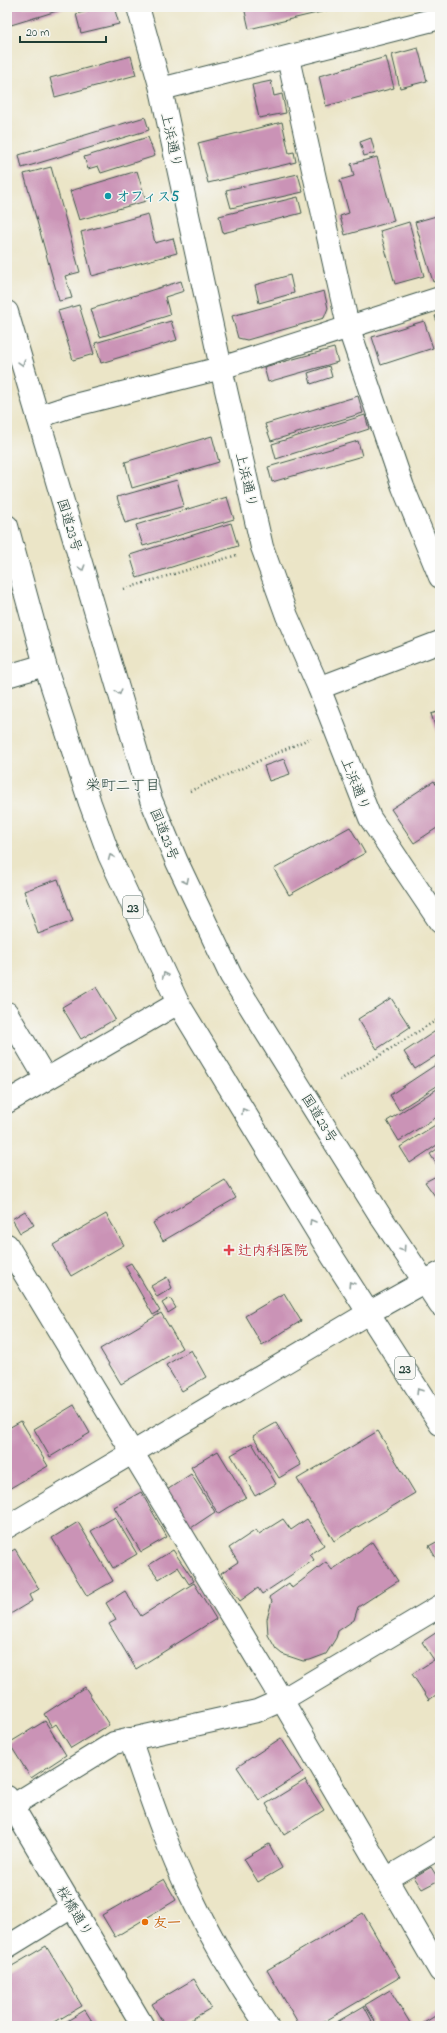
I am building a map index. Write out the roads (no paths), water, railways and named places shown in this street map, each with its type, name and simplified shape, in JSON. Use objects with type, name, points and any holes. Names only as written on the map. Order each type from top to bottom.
[{"type":"main road","name":"上浜通り","points":[[138,7],[161,89],[221,368],[262,546],[287,616],[319,688],[370,818],[440,922]]},
{"type":"main road","points":[[438,7],[440,15]]},
{"type":"main road","points":[[161,89],[288,58],[440,18]]},
{"type":"main road","points":[[288,58],[348,326],[404,487],[440,577]]},
{"type":"main road","points":[[38,417],[71,406],[221,368],[348,326],[440,298]]},
{"type":"main road","name":"国道23号","points":[[7,312],[151,800],[177,862],[231,976],[381,1217],[432,1277],[440,1305]]},
{"type":"main road","name":"23","points":[[7,526],[45,665],[90,803],[109,855],[178,1003],[328,1249],[370,1312],[440,1424]]},
{"type":"main road","points":[[319,688],[440,642]]},
{"type":"main road","points":[[7,676],[45,665]]},
{"type":"main road","points":[[7,1102],[178,1003]]},
{"type":"main road","points":[[7,1013],[46,1079]]},
{"type":"main road","points":[[7,1245],[282,1700],[440,1971]]},
{"type":"main road","points":[[7,1527],[370,1312],[432,1277]]},
{"type":"main road","points":[[10,1802],[114,1743],[257,1711],[282,1700],[440,1606]]},
{"type":"main road","points":[[130,1739],[163,1831],[188,1891],[220,1952],[267,2026]]},
{"type":"main road","name":"桜橋通り","points":[[10,1802],[143,2026]]},
{"type":"main road","points":[[386,1879],[440,1846]]},
{"type":"main road","points":[[7,1946],[72,1907]]},
{"type":"place","name":"オフィス5","points":[[108,196]]},
{"type":"place","name":"辻内科医院","points":[[229,1250]]},
{"type":"place","name":"友一","points":[[145,1922]]},
{"type":"district","name":"栄町二丁目","points":[[123,785]]}]
